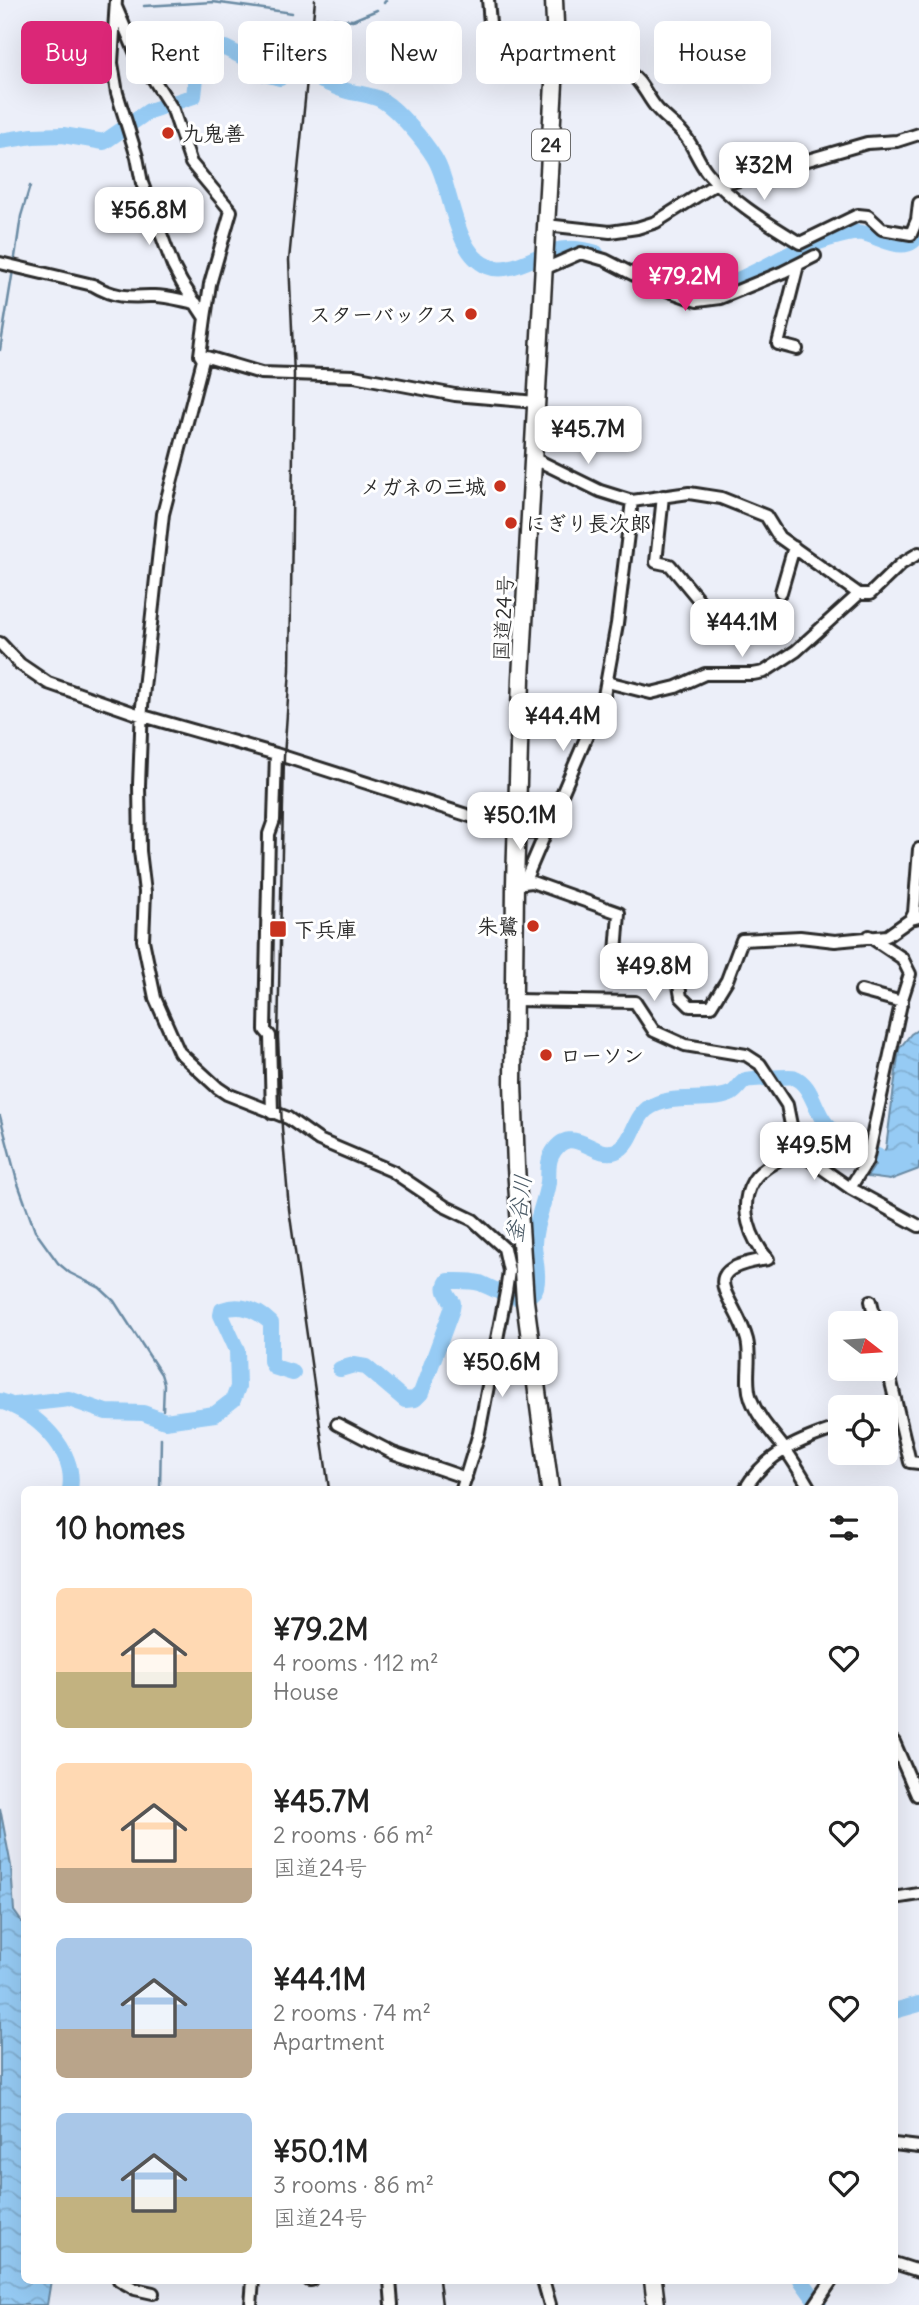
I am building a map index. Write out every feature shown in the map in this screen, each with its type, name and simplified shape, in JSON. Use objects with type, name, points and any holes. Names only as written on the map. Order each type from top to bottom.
[{"type":"highway","name":"国道24号","points":[[554,0],[555,21]]},
{"type":"highway","name":"国道24号","points":[[550,1486],[525,1293],[515,1153],[514,1000],[519,884],[516,830],[521,678],[554,84]]},
{"type":"highway","points":[[653,2284],[656,2305]]},
{"type":"street","points":[[488,0],[490,21]]},
{"type":"street","points":[[116,2],[140,63],[169,104],[191,163],[231,211],[210,284],[200,355],[203,360],[163,514],[143,716],[139,798],[140,851],[145,892],[143,940],[155,998],[179,1052],[195,1069],[227,1094],[288,1118],[319,1140],[391,1171],[444,1206],[473,1220],[504,1248],[509,1271],[479,1433],[464,1484],[393,1453],[337,1424]]},
{"type":"street","points":[[116,2],[112,63],[117,93],[150,208],[173,266],[205,318]]},
{"type":"street","points":[[544,269],[581,253],[606,260],[658,287],[697,301],[720,298],[815,256],[807,246],[746,210],[700,163],[688,139],[675,123],[656,108],[640,84]]},
{"type":"street","points":[[546,225],[610,232],[637,228],[656,222],[719,182],[735,181],[867,143],[919,136]]},
{"type":"street","points":[[807,246],[858,215],[868,216],[882,229],[911,234],[917,220],[919,203]]},
{"type":"street","points":[[797,349],[778,344],[798,265]]},
{"type":"street","points":[[9,266],[93,285],[106,293],[138,299],[153,296],[195,303]]},
{"type":"street","points":[[200,355],[261,373],[354,376],[455,395],[536,402]]},
{"type":"street","points":[[533,458],[600,491],[632,500],[689,493],[721,498],[766,516],[779,537],[859,594],[870,594],[901,564],[919,553]]},
{"type":"street","points":[[663,496],[656,562],[670,565],[718,623]]},
{"type":"street","points":[[519,884],[604,696],[617,624],[632,500]]},
{"type":"street","points":[[781,592],[794,547]]},
{"type":"street","points":[[607,682],[651,693],[676,687],[705,674],[745,675],[764,672],[796,651],[859,594]]},
{"type":"street","points":[[0,643],[20,664],[48,683],[143,716],[276,754],[523,833],[544,832]]},
{"type":"street","points":[[272,1113],[270,1036],[265,1030],[269,834],[274,820],[276,754]]},
{"type":"street","points":[[519,884],[532,882],[619,913],[616,953],[669,961],[676,968],[681,997],[690,1006],[711,1006],[727,979],[742,940],[800,937],[835,941],[887,936],[915,918],[919,849]]},
{"type":"street","points":[[850,1188],[867,1161],[910,974],[902,958],[869,936]]},
{"type":"street","points":[[861,990],[902,1002]]},
{"type":"street","points":[[514,1000],[635,1002],[654,1031],[685,1045],[746,1055],[760,1064],[787,1105],[796,1150],[850,1188],[919,1226]]},
{"type":"street","points":[[796,1150],[766,1169],[752,1182],[746,1204],[750,1227],[762,1253],[768,1259],[734,1266],[724,1273],[723,1279],[726,1294],[747,1339],[750,1397],[759,1417],[785,1448],[808,1486]]},
{"type":"street","points":[[871,1301],[873,1311]]},
{"type":"street","points":[[898,1429],[910,1462],[919,1464]]},
{"type":"street","points":[[747,1486],[755,1472],[785,1448],[828,1432]]},
{"type":"street","points":[[898,1751],[917,1795],[919,1794]]},
{"type":"street","points":[[898,1897],[919,1894]]},
{"type":"street","points":[[898,2144],[919,2147]]},
{"type":"street","points":[[898,2264],[919,2271]]},
{"type":"street","points":[[126,2284],[153,2293]]},
{"type":"street","points":[[251,2305],[253,2284]]},
{"type":"street","points":[[390,2284],[392,2305]]},
{"type":"street","points":[[544,2284],[550,2305]]},
{"type":"street","points":[[815,2305],[830,2284]]},
{"type":"water","points":[[919,1029],[919,1169],[890,1180],[867,1177],[886,1148],[899,1049],[911,1034]]},
{"type":"water","points":[[0,1808],[11,1866],[14,1911],[21,1921],[21,2284],[50,2284],[47,2305],[0,2305]]},
{"type":"waterway","points":[[144,6],[213,2],[292,13]]},
{"type":"waterway","points":[[326,18],[353,20],[377,10]]},
{"type":"waterway","points":[[0,141],[63,135],[104,142],[149,111],[194,96],[197,68],[206,55],[215,49],[225,48],[238,54]]},
{"type":"waterway","points":[[329,84],[379,99],[411,127],[430,150],[440,169],[454,217],[467,247],[487,266],[512,267],[564,249],[596,253]]},
{"type":"waterway","points":[[14,264],[21,216],[30,186]]},
{"type":"waterway","points":[[670,288],[689,293],[718,287],[750,275],[809,245],[844,235],[862,233],[901,245],[914,240],[919,232]]},
{"type":"waterway","points":[[0,350],[13,270]]},
{"type":"waterway","name":"釜谷川","points":[[340,1369],[354,1365],[366,1367],[405,1400],[415,1399],[421,1393],[452,1309],[453,1303],[446,1290],[448,1281],[476,1282],[515,1297],[522,1297],[534,1291],[537,1276],[534,1236],[547,1190],[550,1159],[558,1146],[566,1141],[574,1141],[607,1152],[616,1151],[630,1138],[642,1114],[656,1104],[677,1099],[720,1097],[732,1093],[746,1080],[793,1077],[809,1091],[826,1124],[849,1142],[894,1164],[919,1153]]},
{"type":"waterway","points":[[0,1116],[17,1181],[35,1231],[58,1263],[70,1273],[100,1288],[114,1301],[161,1374],[164,1384],[163,1410]]},
{"type":"waterway","name":"釜谷川","points":[[15,1405],[69,1399],[106,1412],[143,1413],[165,1421],[215,1414],[233,1400],[238,1387],[237,1350],[221,1315],[222,1310],[236,1307],[254,1311],[271,1323],[271,1361],[274,1367],[293,1373]]},
{"type":"waterway","points":[[0,1401],[27,1413],[51,1434],[67,1460],[70,1486]]},
{"type":"waterway","points":[[160,1486],[161,1438]]},
{"type":"waterway","points":[[898,2010],[919,2004]]},
{"type":"waterway","points":[[804,2284],[819,2305]]},
{"type":"railway","points":[[315,0],[289,260],[294,375],[290,670],[284,757],[278,1037],[289,1209],[329,1486]]},
{"type":"railway","points":[[439,2284],[442,2305]]},
{"type":"place","name":"九鬼善","points":[[168,133]]},
{"type":"place","name":"スターバックス","points":[[471,314]]},
{"type":"place","name":"メガネの三城","points":[[500,486]]},
{"type":"place","name":"にぎり長次郎","points":[[511,523]]},
{"type":"place","name":"朱鷺","points":[[533,926]]},
{"type":"place","name":"下兵庫","points":[[278,929]]},
{"type":"place","name":"ローソン","points":[[546,1055]]}]
